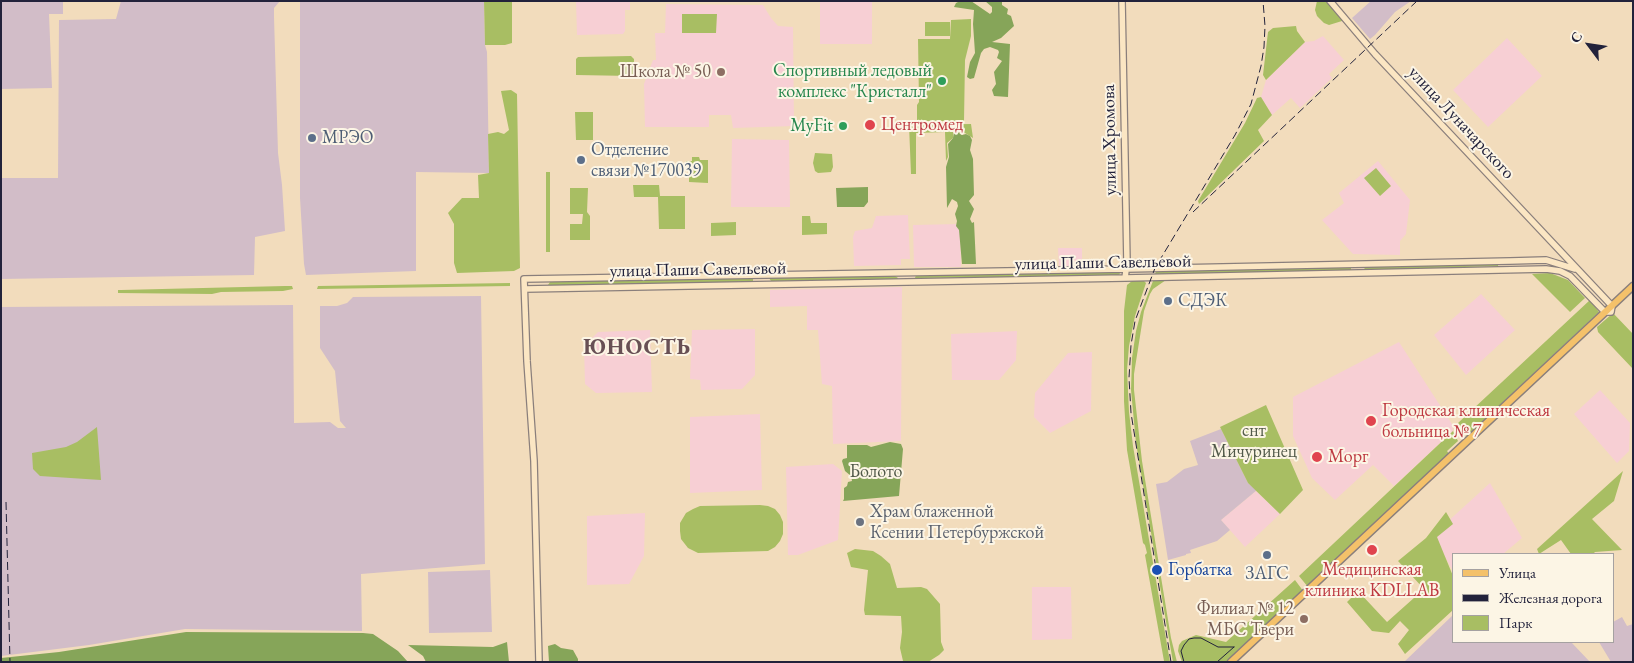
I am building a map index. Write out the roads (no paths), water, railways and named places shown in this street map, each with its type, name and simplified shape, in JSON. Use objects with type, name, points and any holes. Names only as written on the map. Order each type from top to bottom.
[{"type":"main road","name":"улица Хромова","points":[[1122,1],[1127,269],[1125,278]]},
{"type":"main road","name":"улица Луначарского","points":[[1330,1],[1375,54],[1572,264]]},
{"type":"main road","name":"улица Паши Савельевой","points":[[1579,271],[1564,264],[1546,260],[524,279],[525,289],[1546,269],[1557,270],[1572,278],[1609,310]]},
{"type":"main road","points":[[1358,264],[1359,273]]},
{"type":"main road","name":"улица Паши Савельевой","points":[[1572,264],[1609,310]]},
{"type":"main road","points":[[910,272],[911,282]]},
{"type":"main road","points":[[1236,660],[1633,286]]},
{"type":"main road","points":[[525,289],[527,361],[534,461],[539,662]]},
{"type":"main road","points":[[1609,310],[1633,292]]},
{"type":"tram line","points":[[1184,662],[1181,651],[1189,639],[1201,638],[1218,647],[1234,647]]},
{"type":"tram line","points":[[1217,662],[1234,647]]},
{"type":"railway","points":[[1171,662],[1131,413],[1129,378],[1131,345],[1135,321],[1155,268],[1235,135],[1251,104],[1264,47],[1263,1]]},
{"type":"railway","points":[[1193,212],[1417,1]]},
{"type":"railway","points":[[6,502],[10,662]]},
{"type":"place","name":"Школа № 50","points":[[721,72]]},
{"type":"place","name":"Спортивный ледовый комплекс \"Кристалл\"","points":[[942,81]]},
{"type":"place","name":"Центромед","points":[[870,125]]},
{"type":"place","name":"MyFit","points":[[843,126]]},
{"type":"place","name":"МРЭО","points":[[312,138]]},
{"type":"place","name":"Отделение связи №170039","points":[[581,160]]},
{"type":"place","name":"СДЭК","points":[[1168,301]]},
{"type":"place","name":"Городская клиническая больница № 7","points":[[1371,421]]},
{"type":"place","name":"Морг","points":[[1317,457]]},
{"type":"place","name":"Храм блаженной Ксении Петербуржской","points":[[860,522]]},
{"type":"place","name":"Медицинская клиника KDLLAB","points":[[1372,550]]},
{"type":"place","name":"ЗАГС","points":[[1267,555]]},
{"type":"place","name":"Горбатка","points":[[1157,570]]},
{"type":"place","name":"Филиал № 12 МБС Твери","points":[[1304,619]]},
{"type":"district","name":"ЮНОСТЬ","points":[[637,348]]},
{"type":"park label","name":"снт Мичуринец","points":[[1254,441]]},
{"type":"park label","name":"Болото","points":[[876,472]]}]
